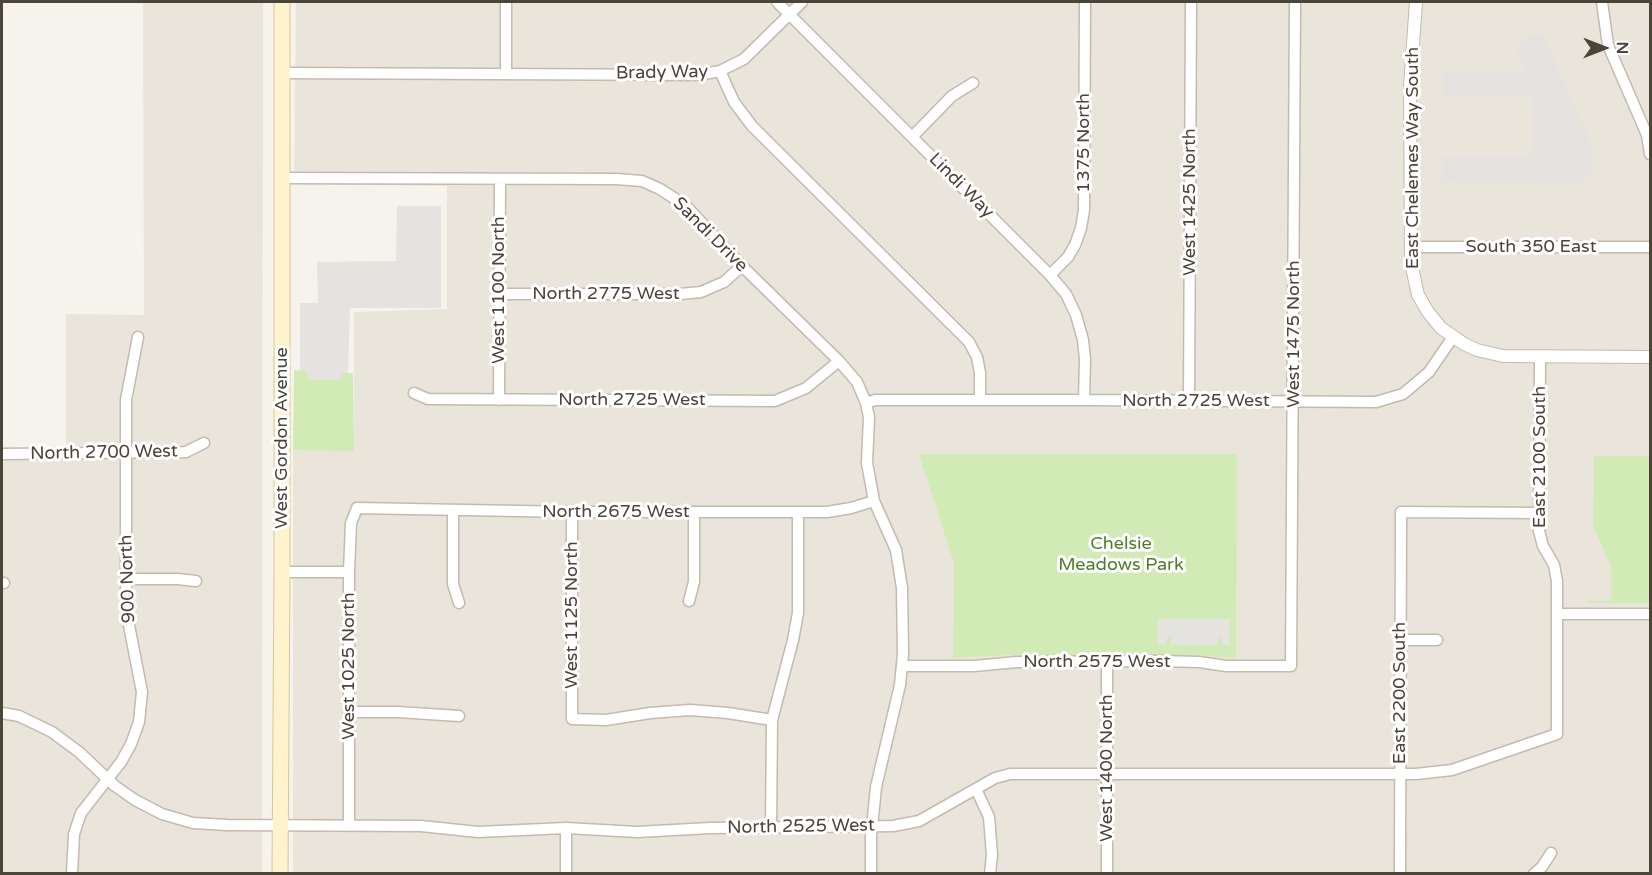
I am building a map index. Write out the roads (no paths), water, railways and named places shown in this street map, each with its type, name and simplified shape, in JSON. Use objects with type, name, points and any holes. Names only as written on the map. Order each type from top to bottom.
[{"type":"main road","name":"West Gordon Avenue","points":[[280,873],[282,2]]},
{"type":"street","points":[[506,2],[506,74]]},
{"type":"street","name":"Lindi Way","points":[[777,2],[1050,275],[1066,294],[1076,315],[1085,359],[1084,400]]},
{"type":"street","points":[[720,71],[744,59],[802,2]]},
{"type":"street","name":"1375 North","points":[[1050,275],[1068,257],[1076,245],[1082,228],[1085,2]]},
{"type":"street","name":"West 1425 North","points":[[1189,402],[1191,2]]},
{"type":"street","name":"West 1475 North","points":[[1291,666],[1295,2]]},
{"type":"street","name":"East Chelemes Way South","points":[[1416,2],[1410,86],[1411,262],[1418,295],[1428,312],[1452,337],[1477,350],[1503,356],[1650,357]]},
{"type":"street","points":[[1602,2],[1608,45],[1647,135],[1650,154]]},
{"type":"street","name":"Brady Way","points":[[282,73],[699,75],[720,71],[734,102],[752,126],[969,342],[977,357],[980,373],[980,400]]},
{"type":"street","points":[[912,137],[952,96],[973,83]]},
{"type":"street","name":"Sandi Drive","points":[[282,178],[616,179],[642,182],[660,189],[686,206],[741,266],[839,361],[857,382],[866,403]]},
{"type":"street","name":"West 1100 North","points":[[499,400],[500,179]]},
{"type":"street","name":"South 350 East","points":[[1411,247],[1650,248]]},
{"type":"street","name":"North 2775 West","points":[[500,294],[701,292],[724,282],[741,266]]},
{"type":"street","name":"900 North","points":[[72,873],[74,834],[81,813],[122,762],[140,722],[142,692],[127,615],[126,579],[126,400],[138,337]]},
{"type":"street","name":"North 2725 West","points":[[1084,400],[1376,402],[1403,394],[1429,372],[1452,337]]},
{"type":"street","name":"East 2100 South","points":[[1540,357],[1539,531],[1543,546],[1554,565],[1557,581],[1557,734]]},
{"type":"street","name":"North 2725 West","points":[[414,393],[428,399],[775,401],[806,388],[839,361]]},
{"type":"street","points":[[871,873],[876,787],[886,738],[897,703],[902,666],[902,588],[896,550],[874,501],[867,463],[869,417],[866,403],[875,400],[1084,400]]},
{"type":"street","name":"North 2700 West","points":[[2,454],[186,452],[204,443]]},
{"type":"street","name":"North 2675 West","points":[[357,508],[572,512],[798,512],[839,511],[874,501]]},
{"type":"street","name":"West 1025 North","points":[[349,824],[349,572],[351,524],[357,508]]},
{"type":"street","points":[[453,510],[453,584],[459,603]]},
{"type":"street","name":"West 1125 North","points":[[572,512],[572,719],[606,720],[690,710],[772,720]]},
{"type":"street","points":[[689,601],[694,582],[694,512]]},
{"type":"street","points":[[771,828],[772,720],[798,613],[798,512]]},
{"type":"street","name":"East 2200 South","points":[[1400,873],[1401,512],[1539,513]]},
{"type":"street","points":[[282,572],[349,572]]},
{"type":"street","points":[[126,579],[178,579],[196,582]]},
{"type":"street","points":[[1557,614],[1650,614]]},
{"type":"street","points":[[1401,640],[1437,640]]},
{"type":"street","name":"North 2575 West","points":[[902,666],[974,666],[1017,662],[1199,662],[1226,666],[1291,666]]},
{"type":"street","name":"West 1400 North","points":[[1107,662],[1107,873]]},
{"type":"street","points":[[349,712],[459,716]]},
{"type":"street","name":"North 2525 West","points":[[2,713],[19,716],[52,732],[135,800],[162,814],[194,823],[421,826],[478,832],[566,828],[637,832],[710,828],[893,826],[919,821],[995,778],[1010,774],[1423,774],[1452,770],[1557,734]]},
{"type":"street","points":[[976,789],[989,817],[992,855],[990,873]]},
{"type":"street","points":[[566,828],[566,873]]},
{"type":"street","points":[[1534,873],[1542,867],[1551,853]]},
{"type":"park label","name":"Chelsie Meadows Park","points":[[1121,554]]}]
